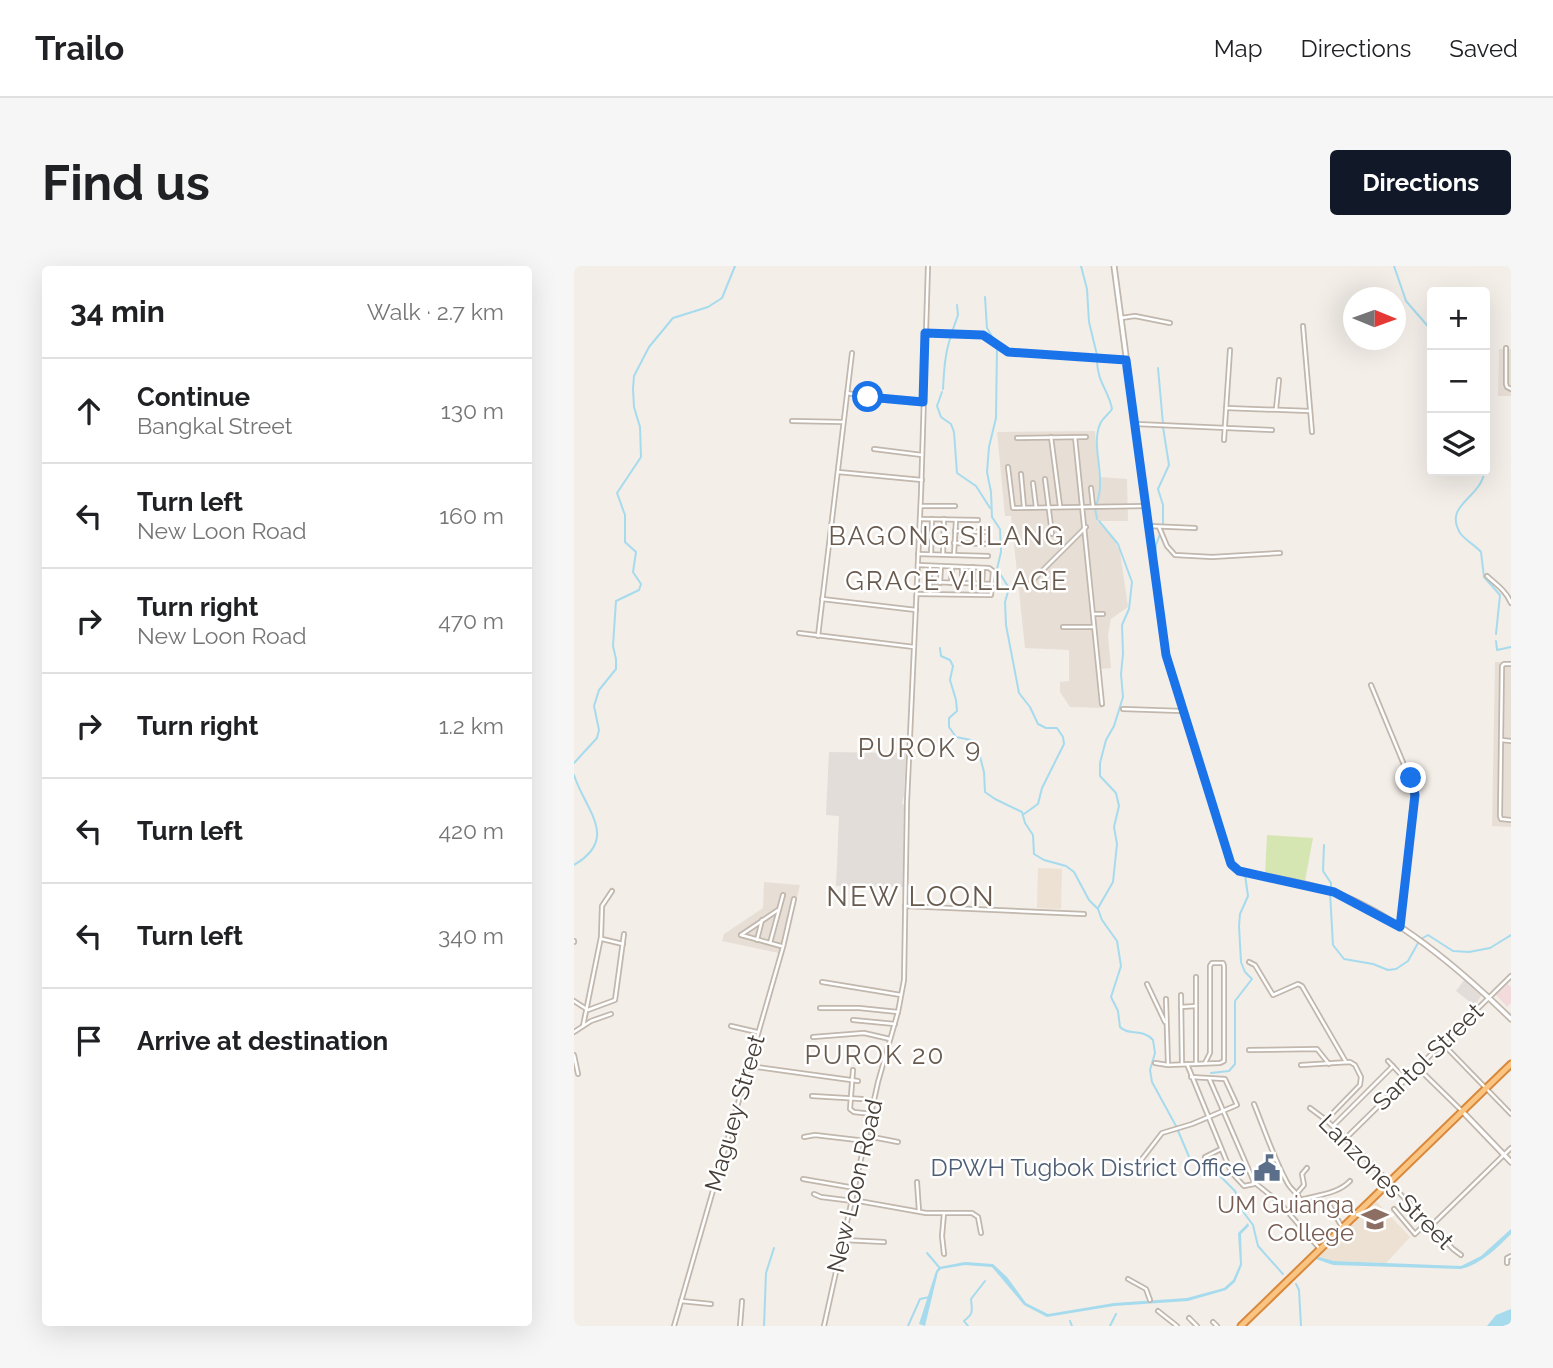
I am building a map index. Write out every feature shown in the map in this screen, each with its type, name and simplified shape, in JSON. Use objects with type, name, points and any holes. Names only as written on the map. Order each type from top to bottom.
[{"type":"highway","points":[[1241,1326],[1511,1064]]},
{"type":"street","name":"New Loon Road","points":[[824,1326],[902,995],[904,975],[906,811],[921,506],[928,266]]},
{"type":"street","points":[[1114,266],[1166,655],[1233,867],[1239,871],[1334,892],[1400,927],[1489,997],[1511,1019]]},
{"type":"street","points":[[1121,318],[1135,316],[1170,323]]},
{"type":"street","points":[[1303,326],[1312,432]]},
{"type":"street","points":[[925,333],[983,335],[1008,352],[1126,360]]},
{"type":"street","points":[[1506,348],[1506,384],[1511,389]]},
{"type":"street","points":[[1224,440],[1230,350]]},
{"type":"street","points":[[818,636],[852,353]]},
{"type":"street","points":[[1276,409],[1279,380]]},
{"type":"street","points":[[847,393],[923,402]]},
{"type":"street","points":[[1226,408],[1310,411]]},
{"type":"street","points":[[792,421],[843,422]]},
{"type":"street","points":[[1135,424],[1272,430]]},
{"type":"street","points":[[1075,437],[1102,704]]},
{"type":"street","points":[[1017,438],[1086,437]]},
{"type":"street","points":[[1051,438],[1060,506]]},
{"type":"street","points":[[874,449],[922,455]]},
{"type":"street","points":[[1008,467],[1013,508],[1146,506]]},
{"type":"street","points":[[838,472],[922,480]]},
{"type":"street","points":[[1021,474],[1024,507]]},
{"type":"street","points":[[1045,479],[1052,534]]},
{"type":"street","points":[[1033,483],[1035,507]]},
{"type":"street","points":[[1091,488],[1093,506]]},
{"type":"street","points":[[921,506],[955,506]]},
{"type":"street","points":[[920,519],[978,520]]},
{"type":"street","points":[[931,554],[932,519]]},
{"type":"street","points":[[943,555],[944,519]]},
{"type":"street","points":[[954,555],[956,520]]},
{"type":"street","points":[[1149,526],[1195,528]]},
{"type":"street","points":[[1031,582],[1086,527]]},
{"type":"street","points":[[1159,527],[1167,546],[1175,555],[1212,557],[1280,554]]},
{"type":"street","points":[[955,531],[986,531]]},
{"type":"street","points":[[954,543],[990,544]]},
{"type":"street","points":[[918,554],[988,556]]},
{"type":"street","points":[[917,565],[973,567],[993,571],[991,594],[917,594]]},
{"type":"street","points":[[930,566],[930,594]]},
{"type":"street","points":[[940,583],[941,566]]},
{"type":"street","points":[[951,583],[952,567]]},
{"type":"street","points":[[962,567],[962,583]]},
{"type":"street","points":[[973,567],[973,584]]},
{"type":"street","points":[[982,584],[983,568]]},
{"type":"street","points":[[1487,576],[1505,591],[1511,603]]},
{"type":"street","points":[[930,582],[993,584]]},
{"type":"street","points":[[822,599],[916,610]]},
{"type":"street","points":[[1093,614],[1104,614]]},
{"type":"street","points":[[1063,627],[1094,627]]},
{"type":"street","points":[[799,633],[914,647]]},
{"type":"street","points":[[1511,664],[1502,666],[1500,816],[1501,819],[1511,820]]},
{"type":"street","points":[[1371,685],[1414,789],[1400,927]]},
{"type":"street","points":[[1123,709],[1182,711]]},
{"type":"street","points":[[1501,740],[1511,741]]},
{"type":"street","points":[[583,1026],[601,939],[602,906],[612,891]]},
{"type":"street","points":[[770,943],[783,895]]},
{"type":"street","name":"Maguey Street","points":[[674,1326],[783,947],[794,899]]},
{"type":"street","points":[[905,906],[1084,914]]},
{"type":"street","points":[[779,909],[741,934],[783,947]]},
{"type":"street","points":[[757,940],[762,920]]},
{"type":"street","points":[[574,1001],[586,1010],[615,1000],[624,934]]},
{"type":"street","points":[[601,939],[623,944]]},
{"type":"street","points":[[1249,962],[1255,965],[1273,995],[1296,985],[1302,986],[1346,1062]]},
{"type":"street","points":[[1155,1063],[1168,1065],[1222,1063],[1225,1059],[1223,963],[1212,963],[1210,966],[1210,1053],[1205,1063]]},
{"type":"street","name":"Santol Street","points":[[1346,1138],[1511,976]]},
{"type":"street","points":[[1196,977],[1196,1063]]},
{"type":"street","points":[[821,982],[902,995]]},
{"type":"street","points":[[1147,984],[1166,1024]]},
{"type":"street","points":[[1181,995],[1185,1064],[1238,1181],[1246,1187],[1255,1184]]},
{"type":"street","points":[[1166,999],[1168,1065]]},
{"type":"street","points":[[1181,1006],[1196,1006]]},
{"type":"street","points":[[820,1008],[898,1012]]},
{"type":"street","points":[[574,1032],[611,1014]]},
{"type":"street","points":[[853,1020],[895,1024]]},
{"type":"street","points":[[731,1026],[757,1032]]},
{"type":"street","points":[[813,1037],[864,1032],[890,1039]]},
{"type":"street","points":[[1442,1043],[1511,1114]]},
{"type":"street","points":[[1249,1050],[1317,1049],[1329,1063]]},
{"type":"street","points":[[574,1055],[578,1074]]},
{"type":"street","points":[[1388,1060],[1405,1079]]},
{"type":"street","points":[[1301,1065],[1346,1062],[1355,1065],[1362,1082],[1326,1120]]},
{"type":"street","points":[[748,1066],[858,1081]]},
{"type":"street","points":[[1333,1126],[1393,1066]]},
{"type":"street","points":[[1417,1067],[1511,1162]]},
{"type":"street","points":[[853,1070],[850,1111],[872,1114]]},
{"type":"street","points":[[1140,1168],[1142,1159],[1158,1135],[1236,1106],[1237,1102],[1225,1079],[1191,1077]]},
{"type":"street","points":[[1209,1078],[1255,1184],[1278,1200],[1320,1249]]},
{"type":"street","points":[[812,1096],[862,1100]]},
{"type":"street","points":[[1254,1104],[1284,1176],[1290,1188],[1298,1192],[1300,1207],[1291,1214]]},
{"type":"street","name":"Lanzones Street","points":[[1310,1108],[1346,1138],[1461,1255]]},
{"type":"street","points":[[804,1137],[815,1135],[866,1141]]},
{"type":"street","points":[[867,1136],[898,1142]]},
{"type":"street","points":[[1431,1226],[1511,1148]]},
{"type":"street","points":[[1205,1157],[1222,1149]]},
{"type":"street","points":[[1298,1192],[1304,1185],[1302,1174],[1307,1168]]},
{"type":"street","points":[[803,1179],[856,1189]]},
{"type":"street","points":[[1301,1201],[1346,1186],[1350,1181]]},
{"type":"street","points":[[917,1182],[919,1212]]},
{"type":"street","points":[[814,1194],[919,1212],[976,1214],[981,1233]]},
{"type":"street","points":[[1330,1206],[1342,1228]]},
{"type":"street","points":[[1394,1209],[1415,1234],[1427,1222]]},
{"type":"street","points":[[944,1213],[944,1254]]},
{"type":"street","points":[[844,1240],[884,1242]]},
{"type":"street","points":[[1507,1263],[1507,1258],[1511,1256]]},
{"type":"street","points":[[1128,1279],[1146,1289],[1150,1300]]},
{"type":"street","points":[[681,1301],[711,1304]]},
{"type":"street","points":[[740,1326],[742,1301]]},
{"type":"street","points":[[1158,1311],[1177,1326]]},
{"type":"street","points":[[1189,1318],[1197,1326]]},
{"type":"street","points":[[1213,1322],[1217,1326]]},
{"type":"shaded area","points":[[1499,349],[1511,349],[1511,396],[1498,396]]},
{"type":"shaded area","points":[[1095,431],[1099,477],[1127,479],[1128,521],[1097,521],[1111,535],[1120,551],[1128,607],[1111,619],[1108,635],[1111,668],[1101,669],[1102,708],[1070,707],[1060,692],[1060,682],[1069,681],[1069,650],[1025,648],[1011,516],[1005,516],[997,432]]},
{"type":"shaded area","points":[[1495,662],[1511,662],[1511,827],[1492,826]]},
{"type":"shaded area","points":[[829,752],[906,753],[902,803],[903,887],[836,886],[839,816],[826,815]]},
{"type":"shaded area","points":[[1038,868],[1062,869],[1061,909],[1037,908]]},
{"type":"shaded area","points":[[764,882],[800,885],[783,954],[722,941],[724,934],[763,908]]},
{"type":"shaded area","points":[[1465,979],[1482,994],[1475,1006],[1456,991]]},
{"type":"shaded area","points":[[1508,984],[1511,987],[1511,1003],[1507,1007],[1496,995]]},
{"type":"shaded area","name":"UM Guianga College","points":[[1376,1201],[1410,1237],[1386,1263],[1334,1261],[1319,1257]]},
{"type":"green space","points":[[1267,835],[1313,838],[1305,881],[1265,875]]},
{"type":"water","points":[[1248,1223],[1249,1226],[1241,1234],[1242,1265],[1235,1282],[1226,1290],[1188,1301],[1114,1306],[1047,1317],[1024,1305],[992,1267],[965,1265],[941,1269],[938,1272],[925,1326],[919,1324],[936,1271],[939,1267],[965,1262],[993,1264],[1007,1277],[1026,1303],[1048,1314],[1114,1303],[1187,1298],[1224,1288],[1233,1280],[1240,1264],[1238,1233]]},
{"type":"water","points":[[1511,1229],[1511,1234],[1488,1255],[1461,1269],[1333,1265],[1316,1259],[1319,1257],[1334,1261],[1461,1266],[1481,1256]]},
{"type":"water","points":[[1511,1309],[1511,1323],[1487,1326],[1496,1315]]},
{"type":"waterway","points":[[574,763],[597,738],[599,730],[594,706],[599,690],[616,669],[613,646],[616,601],[639,590],[641,584],[633,572],[636,552],[625,542],[625,515],[617,493],[641,457],[640,427],[634,407],[634,376],[649,347],[673,318],[708,307],[722,298],[735,266]]},
{"type":"waterway","points":[[1081,266],[1097,355]]},
{"type":"waterway","points":[[1394,266],[1406,301],[1427,325]]},
{"type":"waterway","points":[[985,297],[987,328],[996,343]]},
{"type":"waterway","points":[[952,332],[958,315],[957,305]]},
{"type":"waterway","points":[[943,389],[946,355],[951,336]]},
{"type":"waterway","points":[[997,347],[996,418],[989,447],[987,472],[992,517],[1000,529],[1001,552],[997,569],[1009,588],[1005,602],[1006,625],[1019,693],[1038,724],[1046,728],[1057,728],[1064,744],[1042,788],[1038,804],[1024,814]]},
{"type":"waterway","points":[[1096,505],[1100,484],[1098,431],[1101,422],[1112,409],[1099,374],[1097,360]]},
{"type":"waterway","points":[[1158,368],[1163,424]]},
{"type":"waterway","points":[[942,392],[937,406],[941,417],[951,424],[954,432],[957,473],[976,486],[990,508]]},
{"type":"waterway","points":[[1163,427],[1169,465],[1158,489],[1163,505],[1163,526]]},
{"type":"waterway","points":[[1484,476],[1461,507],[1456,523],[1462,536],[1481,552],[1484,577],[1500,595],[1496,634]]},
{"type":"waterway","points":[[1095,508],[1097,519]]},
{"type":"waterway","points":[[1098,908],[1113,882],[1117,844],[1114,827],[1119,806],[1116,793],[1100,776],[1100,763],[1123,697],[1122,625],[1129,609],[1132,582],[1118,544],[1099,521]]},
{"type":"waterway","points":[[1155,563],[1160,534]]},
{"type":"waterway","points":[[1496,641],[1497,650],[1511,647]]},
{"type":"waterway","points":[[940,648],[941,656],[950,660],[953,666],[950,680],[957,711],[949,718],[949,727],[956,737],[976,741],[984,772],[985,792],[1022,812],[1033,835],[1034,854],[1044,860],[1066,866],[1074,872],[1089,900],[1098,909],[1102,920],[1117,941],[1121,966],[1111,997],[1118,1011],[1120,1027],[1145,1034],[1153,1040],[1155,1053],[1150,1070],[1152,1082],[1190,1159],[1219,1175],[1235,1191],[1244,1213],[1253,1225],[1258,1246],[1283,1274]]},
{"type":"waterway","points":[[574,775],[591,812],[597,834],[595,844],[588,855],[574,865]]},
{"type":"waterway","points":[[1324,845],[1323,871],[1331,883],[1331,889]]},
{"type":"waterway","points":[[1211,1073],[1229,1071],[1235,1064],[1235,1001],[1252,979],[1241,962],[1240,914],[1248,896],[1245,875]]},
{"type":"waterway","points":[[1330,893],[1333,945],[1344,959],[1373,964],[1388,970],[1396,969],[1408,961],[1418,943]]},
{"type":"waterway","points":[[1421,939],[1428,935],[1453,951],[1469,952],[1490,948],[1511,935]]},
{"type":"waterway","points":[[764,1326],[766,1273],[774,1248]]},
{"type":"waterway","points":[[927,1253],[939,1267]]},
{"type":"waterway","points":[[968,1326],[964,1321],[972,1312],[971,1299],[985,1281]]},
{"type":"waterway","points":[[1296,1284],[1299,1290],[1301,1326]]},
{"type":"waterway","points":[[908,1326],[920,1299],[930,1297]]},
{"type":"waterway","points":[[1110,1326],[1116,1314]]},
{"type":"waterway","points":[[1070,1321],[1072,1326]]},
{"type":"place","name":"DPWH Tugbok District Office","points":[[1267,1168]]},
{"type":"place","name":"UM Guianga College","points":[[1375,1219]]},
{"type":"district","name":"BAGONG SILANG","points":[[947,536]]},
{"type":"district","name":"GRACE VILLAGE","points":[[957,581]]},
{"type":"district","name":"PUROK 9","points":[[920,748]]},
{"type":"district","name":"NEW LOON","points":[[911,896]]},
{"type":"district","name":"PUROK 20","points":[[875,1055]]},
{"type":"route","points":[[868,397],[923,402],[925,333],[983,335],[1008,352],[1126,360],[1166,655],[1231,864],[1239,871],[1334,892],[1400,927],[1415,795],[1411,778]]}]
